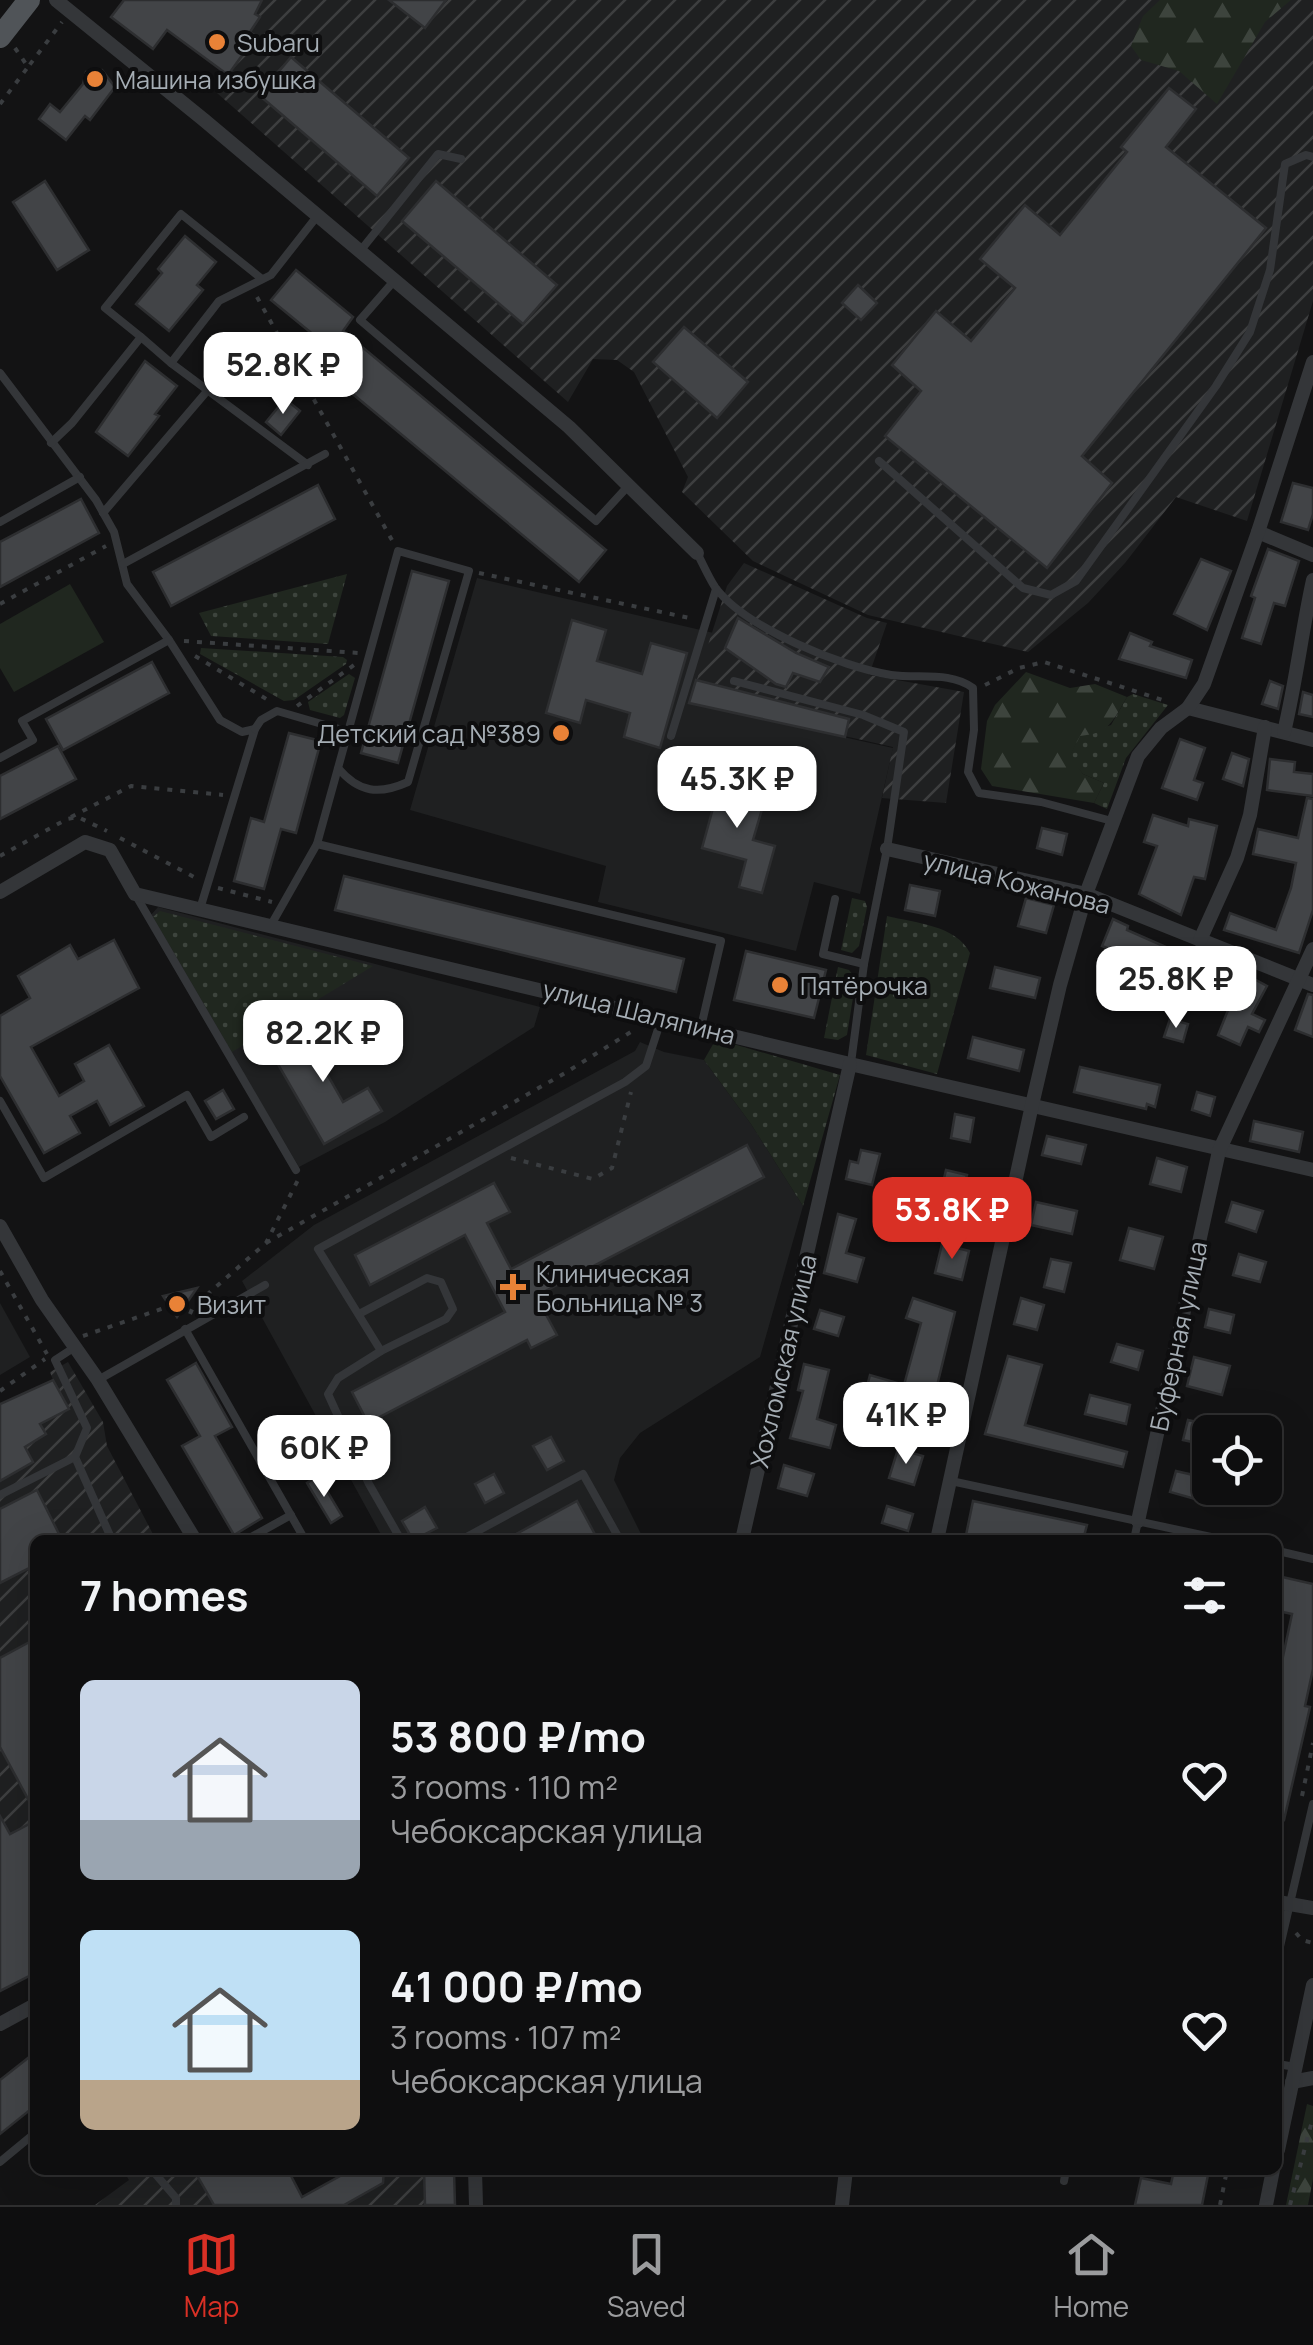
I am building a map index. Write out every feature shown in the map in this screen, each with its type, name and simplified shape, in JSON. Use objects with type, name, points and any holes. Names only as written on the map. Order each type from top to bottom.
[{"type":"main road","points":[[2,34],[25,1]]},
{"type":"street","points":[[56,0],[569,427],[697,553]]},
{"type":"street","points":[[938,1535],[1032,1105],[1086,894],[1138,756],[1161,728],[1188,708],[1204,684],[1313,362]]},
{"type":"street","points":[[1258,532],[1313,555]]},
{"type":"street","points":[[1284,732],[1313,580]]},
{"type":"street","points":[[1188,708],[1313,740]]},
{"type":"street","points":[[1200,940],[1237,858],[1250,816],[1266,727]]},
{"type":"street","points":[[0,892],[85,842],[110,850],[136,894]]},
{"type":"street","name":"улица Кожанова","points":[[887,849],[1086,894],[1307,983]]},
{"type":"street","name":"улица Шаляпина","points":[[136,894],[1313,1170]]},
{"type":"street","name":"Буферная улица","points":[[1138,1521],[1219,1150],[1242,1096],[1307,983],[1313,949]]},
{"type":"street","name":"Хохломская улица","points":[[743,1535],[850,1064]]},
{"type":"street","points":[[0,1226],[42,1300],[98,1380],[192,1535]]},
{"type":"street","points":[[1285,1902],[1313,1908]]},
{"type":"street","points":[[1282,2121],[1288,2078],[1313,1984]]},
{"type":"street","points":[[0,2024],[30,2008]]},
{"type":"street","points":[[1288,2078],[1313,2078]]},
{"type":"street","points":[[475,2175],[476,2205]]},
{"type":"street","points":[[842,2205],[845,2175]]},
{"type":"street","points":[[1266,2205],[1272,2175]]},
{"type":"lane","points":[[360,250],[438,154],[461,159]]},
{"type":"lane","points":[[879,461],[1023,588],[1051,595],[1076,581],[1216,386],[1250,332],[1270,270],[1286,164],[1306,155],[1313,158]]},
{"type":"lane","points":[[262,280],[182,214],[105,308],[171,363],[308,465]]},
{"type":"lane","points":[[171,363],[219,301],[271,275],[318,215]]},
{"type":"lane","points":[[396,280],[360,320],[596,521],[630,484]]},
{"type":"lane","points":[[51,444],[72,424],[140,337]]},
{"type":"lane","points":[[0,373],[104,514],[116,540],[127,584],[169,640],[220,720],[242,732],[255,730]]},
{"type":"lane","points":[[104,514],[208,390]]},
{"type":"lane","points":[[123,564],[324,454]]},
{"type":"lane","points":[[0,522],[80,477]]},
{"type":"lane","points":[[271,925],[317,844],[346,732],[398,551],[469,571],[408,782],[390,790],[368,791],[352,785],[338,768]]},
{"type":"lane","points":[[697,553],[716,588],[748,615],[808,650],[891,675],[960,679],[973,688],[974,730],[968,772],[979,793],[1041,802],[1112,820]]},
{"type":"lane","points":[[671,736],[716,588]]},
{"type":"lane","points":[[0,758],[33,740],[22,720],[169,640]]},
{"type":"lane","points":[[734,681],[863,715],[904,732],[850,1064]]},
{"type":"lane","points":[[200,909],[233,796],[261,720],[270,713],[288,712],[346,732]]},
{"type":"lane","points":[[317,844],[721,941],[701,1027]]},
{"type":"lane","points":[[136,894],[296,1170]]},
{"type":"lane","points":[[835,898],[823,954],[864,964]]},
{"type":"lane","points":[[381,1350],[318,1249],[632,1077],[646,1066],[657,1016]]},
{"type":"lane","points":[[0,1101],[44,1178],[187,1095],[211,1137],[244,1116]]},
{"type":"lane","points":[[359,1314],[427,1278],[441,1282],[453,1309],[446,1319],[381,1350],[338,1378],[328,1394],[369,1484],[398,1535]]},
{"type":"lane","points":[[98,1380],[265,1285]]},
{"type":"lane","points":[[185,1329],[303,1535]]},
{"type":"lane","points":[[0,1495],[74,1457],[88,1428],[55,1360],[72,1344]]},
{"type":"lane","points":[[74,1457],[110,1535]]},
{"type":"lane","points":[[471,1535],[583,1474],[617,1535]]},
{"type":"lane","points":[[950,1481],[1202,1535]]},
{"type":"lane","points":[[255,1535],[291,1515]]},
{"type":"lane","points":[[1135,1535],[1138,1521]]},
{"type":"lane","points":[[1282,1552],[1313,1559]]},
{"type":"lane","points":[[1285,1902],[1313,1804]]},
{"type":"lane","points":[[0,2162],[30,2136]]},
{"type":"lane","points":[[156,2175],[176,2198],[176,2205]]},
{"type":"lane","points":[[1064,2181],[1065,2175]]},
{"type":"path","points":[[0,104],[70,11]]},
{"type":"path","points":[[2,34],[28,68]]},
{"type":"path","points":[[251,285],[398,551]]},
{"type":"path","points":[[0,604],[116,540]]},
{"type":"path","points":[[469,571],[706,622]]},
{"type":"path","points":[[169,640],[369,654]]},
{"type":"path","points":[[169,640],[288,712],[369,654]]},
{"type":"path","points":[[973,688],[1044,662],[1188,708]]},
{"type":"path","points":[[0,856],[130,786],[233,796]]},
{"type":"path","points":[[67,819],[78,817],[88,821],[207,884],[282,905]]},
{"type":"path","points":[[185,1329],[193,1307],[266,1242],[616,1044],[657,1016]]},
{"type":"path","points":[[494,1153],[593,1179],[612,1168],[632,1077]]},
{"type":"path","points":[[266,1242],[298,1182],[296,1170]]},
{"type":"path","points":[[0,1272],[48,1355]]},
{"type":"path","points":[[0,1390],[34,1369],[48,1355],[170,1306]]},
{"type":"path","points":[[1290,2205],[1313,2117]]},
{"type":"path","points":[[1220,2205],[1226,2175]]},
{"type":"shaded area","points":[[262,0],[1313,0],[1313,301],[1247,521],[1176,497],[1088,603],[1028,652],[868,615],[753,561],[682,492],[688,477],[634,372],[617,360],[593,359],[568,402],[217,93],[256,36],[250,32],[260,18],[255,14]]},
{"type":"shaded area","points":[[744,563],[867,618],[887,623],[869,675],[964,692],[946,803],[882,798],[893,747],[690,701],[727,586]]},
{"type":"shaded area","points":[[477,578],[718,634],[698,705],[893,748],[860,894],[814,882],[796,951],[598,902],[606,866],[410,810]]},
{"type":"shaded area","points":[[158,907],[540,1007],[534,1027],[385,1122],[299,1167],[150,916]]},
{"type":"shaded area","name":"Клиническая Больница № 3","points":[[640,1042],[664,1052],[704,1060],[803,1206],[760,1357],[640,1433],[620,1458],[614,1480],[642,1535],[381,1535],[242,1281],[314,1225],[635,1051]]},
{"type":"shaded area","points":[[0,1303],[30,1357],[0,1375]]},
{"type":"shaded area","points":[[68,1362],[103,1422],[107,1446],[153,1535],[30,1535],[30,1976],[0,1991],[0,1404],[53,1380],[50,1372]]},
{"type":"shaded area","points":[[126,2175],[283,2175],[238,2205],[95,2205],[129,2180]]},
{"type":"shaded area","points":[[342,2175],[454,2175],[455,2205],[288,2205]]},
{"type":"green space","points":[[1160,0],[1291,0],[1265,22],[1217,104],[1179,71],[1141,60],[1131,46],[1143,16]]},
{"type":"green space","points":[[347,574],[328,644],[211,636],[199,613]]},
{"type":"green space","points":[[70,584],[104,642],[14,692],[0,668],[0,624]]},
{"type":"green space","points":[[201,648],[347,660],[294,700],[284,701],[200,654]]},
{"type":"green space","points":[[1026,672],[1070,688],[1095,684],[1127,697],[1104,729],[1080,736],[1070,756],[1083,774],[1104,783],[1094,803],[992,786],[981,769],[987,721],[995,705]]},
{"type":"green space","points":[[349,674],[355,678],[344,715],[340,718],[310,710],[308,702]]},
{"type":"green space","points":[[1133,694],[1168,705],[1126,758],[1107,809],[1094,803],[1104,783],[1083,774],[1069,757],[1080,735],[1111,725],[1127,697]]},
{"type":"green space","points":[[852,898],[865,901],[867,907],[859,946],[852,953],[841,950]]},
{"type":"green space","points":[[160,911],[373,966],[232,1052],[153,917]]},
{"type":"green space","points":[[887,916],[945,931],[970,953],[937,1074],[866,1055]]},
{"type":"green space","points":[[838,967],[849,970],[856,979],[847,1035],[838,1040],[824,1038]]},
{"type":"green space","points":[[716,1039],[840,1075],[803,1206],[704,1060]]},
{"type":"green space","points":[[1307,2104],[1313,2106],[1313,2179],[1308,2205],[1286,2205]]},
{"type":"building","name":"Subaru","points":[[124,0],[262,0],[255,14],[260,17],[250,32],[256,36],[228,75],[167,30],[153,49],[111,17]]},
{"type":"building","points":[[389,0],[446,0],[425,28]]},
{"type":"building","points":[[291,57],[409,158],[377,196],[259,95]]},
{"type":"building","points":[[102,70],[115,87],[90,120],[85,116],[66,140],[39,119],[50,104],[60,112],[83,84],[86,72]]},
{"type":"building","points":[[1169,88],[1196,109],[1166,147],[1266,228],[1082,456],[1112,483],[1047,568],[885,436],[921,391],[892,365],[936,311],[971,341],[1015,288],[980,259],[1025,205],[1060,235],[1127,152],[1121,147]]},
{"type":"building","points":[[45,181],[89,250],[57,270],[13,202]]},
{"type":"building","points":[[436,181],[557,285],[523,324],[402,221]]},
{"type":"building","points":[[185,236],[216,262],[197,285],[203,290],[169,331],[136,304]]},
{"type":"building","points":[[296,270],[353,317],[343,331],[606,550],[579,582],[313,361],[326,345],[271,300]]},
{"type":"building","points":[[858,285],[877,303],[861,320],[842,303]]},
{"type":"building","points":[[684,327],[748,382],[717,418],[653,362]]},
{"type":"building","points":[[145,361],[177,386],[128,456],[96,432]]},
{"type":"building","points":[[285,399],[300,411],[281,435],[266,422]]},
{"type":"building","points":[[1293,483],[1313,488],[1313,514],[1308,530],[1281,522]]},
{"type":"building","points":[[318,485],[335,519],[171,606],[153,572]]},
{"type":"building","points":[[81,499],[99,533],[0,587],[0,542]]},
{"type":"building","points":[[1268,549],[1299,561],[1285,606],[1274,603],[1261,644],[1242,638],[1255,598],[1251,596]]},
{"type":"building","points":[[1201,559],[1231,571],[1207,630],[1174,614]]},
{"type":"building","points":[[412,571],[449,581],[398,763],[361,753]]},
{"type":"building","points":[[738,618],[796,653],[829,667],[820,682],[793,673],[786,687],[776,684],[725,648]]},
{"type":"building","points":[[572,620],[606,630],[597,661],[642,674],[651,643],[687,653],[660,748],[624,737],[630,713],[586,700],[580,723],[546,713]]},
{"type":"building","points":[[1130,633],[1152,642],[1150,646],[1192,660],[1186,678],[1119,659]]},
{"type":"building","points":[[152,662],[169,693],[63,750],[46,719]]},
{"type":"building","points":[[696,680],[849,719],[845,737],[689,703]]},
{"type":"building","points":[[1270,681],[1283,686],[1278,709],[1262,704]]},
{"type":"building","points":[[1303,692],[1313,695],[1313,717],[1299,714]]},
{"type":"building","points":[[289,733],[321,741],[296,833],[281,829],[264,889],[234,881],[251,818],[264,822]]},
{"type":"building","points":[[1180,739],[1205,748],[1194,780],[1203,783],[1197,800],[1162,788]]},
{"type":"building","points":[[58,746],[76,779],[0,819],[0,776]]},
{"type":"building","points":[[1232,753],[1249,759],[1243,786],[1223,779]]},
{"type":"building","points":[[1270,759],[1295,762],[1294,772],[1313,774],[1313,796],[1267,790]]},
{"type":"building","points":[[700,781],[765,799],[753,840],[775,846],[762,893],[739,887],[746,860],[702,848],[713,808],[695,802]]},
{"type":"building","points":[[1307,798],[1313,799],[1313,910],[1299,953],[1224,930],[1230,913],[1276,930],[1296,863],[1253,854],[1258,829],[1298,838]]},
{"type":"building","points":[[1153,815],[1188,826],[1189,819],[1217,826],[1205,879],[1194,877],[1181,915],[1139,894],[1157,846],[1144,842]]},
{"type":"building","points":[[1042,828],[1067,834],[1062,855],[1037,848]]},
{"type":"building","points":[[344,876],[684,959],[676,992],[335,910]]},
{"type":"building","points":[[910,885],[940,891],[935,916],[905,910]]},
{"type":"building","points":[[1026,898],[1054,905],[1046,933],[1018,926]]},
{"type":"building","points":[[1113,919],[1128,926],[1127,930],[1168,948],[1158,970],[1102,946]]},
{"type":"building","points":[[114,940],[139,988],[31,1047],[59,1096],[84,1081],[75,1064],[109,1045],[144,1106],[110,1125],[97,1101],[70,1116],[80,1133],[44,1153],[0,1076],[0,1016],[30,998],[18,976],[70,945],[78,959]]},
{"type":"building","name":"Пятёрочка","points":[[746,951],[826,970],[814,1018],[734,1000]]},
{"type":"building","points":[[995,967],[1040,978],[1035,998],[990,988]]},
{"type":"building","points":[[1243,973],[1267,986],[1252,1014],[1265,1020],[1259,1032],[1248,1027],[1240,1045],[1218,1035]]},
{"type":"building","points":[[1308,994],[1313,995],[1313,1037],[1295,1030]]},
{"type":"building","points":[[1170,1019],[1188,1024],[1183,1042],[1164,1037]]},
{"type":"building","points":[[330,1021],[343,1044],[318,1058],[343,1102],[368,1088],[382,1111],[324,1144],[272,1054]]},
{"type":"building","points":[[973,1037],[1024,1050],[1019,1071],[968,1058]]},
{"type":"building","points":[[1080,1067],[1160,1085],[1155,1107],[1147,1104],[1146,1109],[1074,1092]]},
{"type":"building","points":[[223,1090],[234,1109],[216,1119],[205,1101]]},
{"type":"building","points":[[1197,1092],[1215,1097],[1210,1116],[1192,1110]]},
{"type":"building","points":[[955,1114],[974,1118],[970,1142],[951,1138]]},
{"type":"building","points":[[1254,1121],[1303,1132],[1299,1152],[1250,1141]]},
{"type":"building","points":[[1047,1136],[1086,1145],[1081,1164],[1042,1155]]},
{"type":"building","points":[[747,1145],[764,1177],[536,1296],[557,1335],[531,1348],[527,1340],[368,1423],[352,1392],[505,1312],[465,1235],[370,1285],[355,1255],[494,1183],[510,1212],[487,1223],[511,1269]]},
{"type":"building","points":[[861,1150],[880,1154],[872,1185],[846,1179],[850,1161],[858,1163]]},
{"type":"building","points":[[1157,1158],[1187,1167],[1181,1192],[1150,1184]]},
{"type":"building","points":[[946,1170],[967,1175],[960,1200],[940,1195]]},
{"type":"building","points":[[1036,1202],[1077,1211],[1072,1234],[1031,1225]]},
{"type":"building","points":[[1232,1202],[1263,1211],[1256,1232],[1226,1222]]},
{"type":"building","points":[[838,1214],[856,1219],[846,1253],[864,1258],[857,1282],[824,1273]]},
{"type":"building","points":[[1129,1228],[1163,1237],[1154,1269],[1120,1260]]},
{"type":"building","points":[[942,1244],[969,1251],[962,1280],[935,1273]]},
{"type":"building","points":[[1239,1254],[1266,1262],[1260,1282],[1233,1275]]},
{"type":"building","points":[[1051,1259],[1071,1263],[1064,1292],[1044,1287]]},
{"type":"building","name":"Визит","points":[[197,1288],[177,1317],[163,1296]]},
{"type":"building","points":[[913,1298],[955,1312],[935,1394],[946,1397],[939,1420],[864,1398],[870,1375],[904,1385],[921,1323],[906,1318]]},
{"type":"building","points":[[1021,1298],[1044,1305],[1037,1330],[1014,1324]]},
{"type":"building","points":[[1209,1309],[1234,1315],[1230,1333],[1205,1327]]},
{"type":"building","points":[[820,1310],[844,1317],[838,1336],[814,1329]]},
{"type":"building","points":[[1117,1344],[1143,1351],[1138,1370],[1111,1362]]},
{"type":"building","points":[[1008,1356],[1042,1365],[1025,1425],[1127,1452],[1123,1467],[985,1434]]},
{"type":"building","points":[[1194,1357],[1230,1366],[1222,1395],[1187,1386]]},
{"type":"building","points":[[196,1363],[232,1427],[215,1436],[262,1518],[234,1535],[182,1446],[200,1436],[167,1380]]},
{"type":"building","points":[[804,1364],[829,1370],[817,1419],[836,1425],[830,1448],[790,1438],[803,1391],[798,1390]]},
{"type":"building","points":[[53,1380],[69,1409],[40,1424],[46,1434],[25,1447],[33,1462],[0,1481],[0,1404]]},
{"type":"building","points":[[1090,1395],[1130,1405],[1126,1424],[1085,1414]]},
{"type":"building","points":[[1188,1420],[1192,1421],[1192,1442],[1183,1440]]},
{"type":"building","points":[[551,1437],[564,1461],[547,1470],[533,1446]]},
{"type":"building","points":[[898,1449],[923,1456],[914,1485],[889,1478]]},
{"type":"building","points":[[784,1465],[814,1474],[807,1496],[778,1488]]},
{"type":"building","points":[[1176,1471],[1192,1475],[1192,1498],[1170,1492]]},
{"type":"building","points":[[494,1474],[504,1493],[485,1503],[475,1484]]},
{"type":"building","points":[[318,1476],[342,1516],[331,1523],[307,1483]]},
{"type":"building","points":[[37,1490],[60,1535],[30,1535],[30,1568],[0,1583],[0,1509]]},
{"type":"building","points":[[577,1501],[595,1535],[514,1535]]},
{"type":"building","points":[[973,1501],[1087,1525],[1084,1535],[966,1535]]},
{"type":"building","points":[[887,1506],[913,1514],[908,1531],[882,1523]]},
{"type":"building","points":[[425,1507],[437,1528],[423,1535],[410,1535],[402,1521]]},
{"type":"building","points":[[1282,1577],[1313,1584],[1313,1669],[1305,1706],[1310,1707],[1284,1820],[1282,1661],[1292,1614],[1282,1612]]},
{"type":"building","points":[[30,1642],[30,1803],[0,1747],[0,1658]]},
{"type":"building","points":[[0,1816],[10,1834],[30,1824],[30,1976],[0,1991]]},
{"type":"building","points":[[28,2058],[30,2060],[30,2110],[0,2134],[0,2080]]},
{"type":"building","points":[[197,2175],[291,2175],[302,2197],[342,2175],[384,2175],[383,2183],[344,2205],[214,2205]]},
{"type":"building","points":[[424,2175],[454,2175],[455,2205],[425,2205]]},
{"type":"building","points":[[1173,2175],[1208,2175],[1202,2205],[1135,2205],[1141,2178],[1171,2184]]},
{"type":"place","name":"Subaru","points":[[217,42]]},
{"type":"place","name":"Машина избушка","points":[[95,79]]},
{"type":"place","name":"Детский сад №389","points":[[561,733]]},
{"type":"place","name":"Пятёрочка","points":[[780,985]]},
{"type":"place","name":"Клиническая Больница № 3","points":[[513,1287]]},
{"type":"place","name":"Визит","points":[[177,1304]]}]
